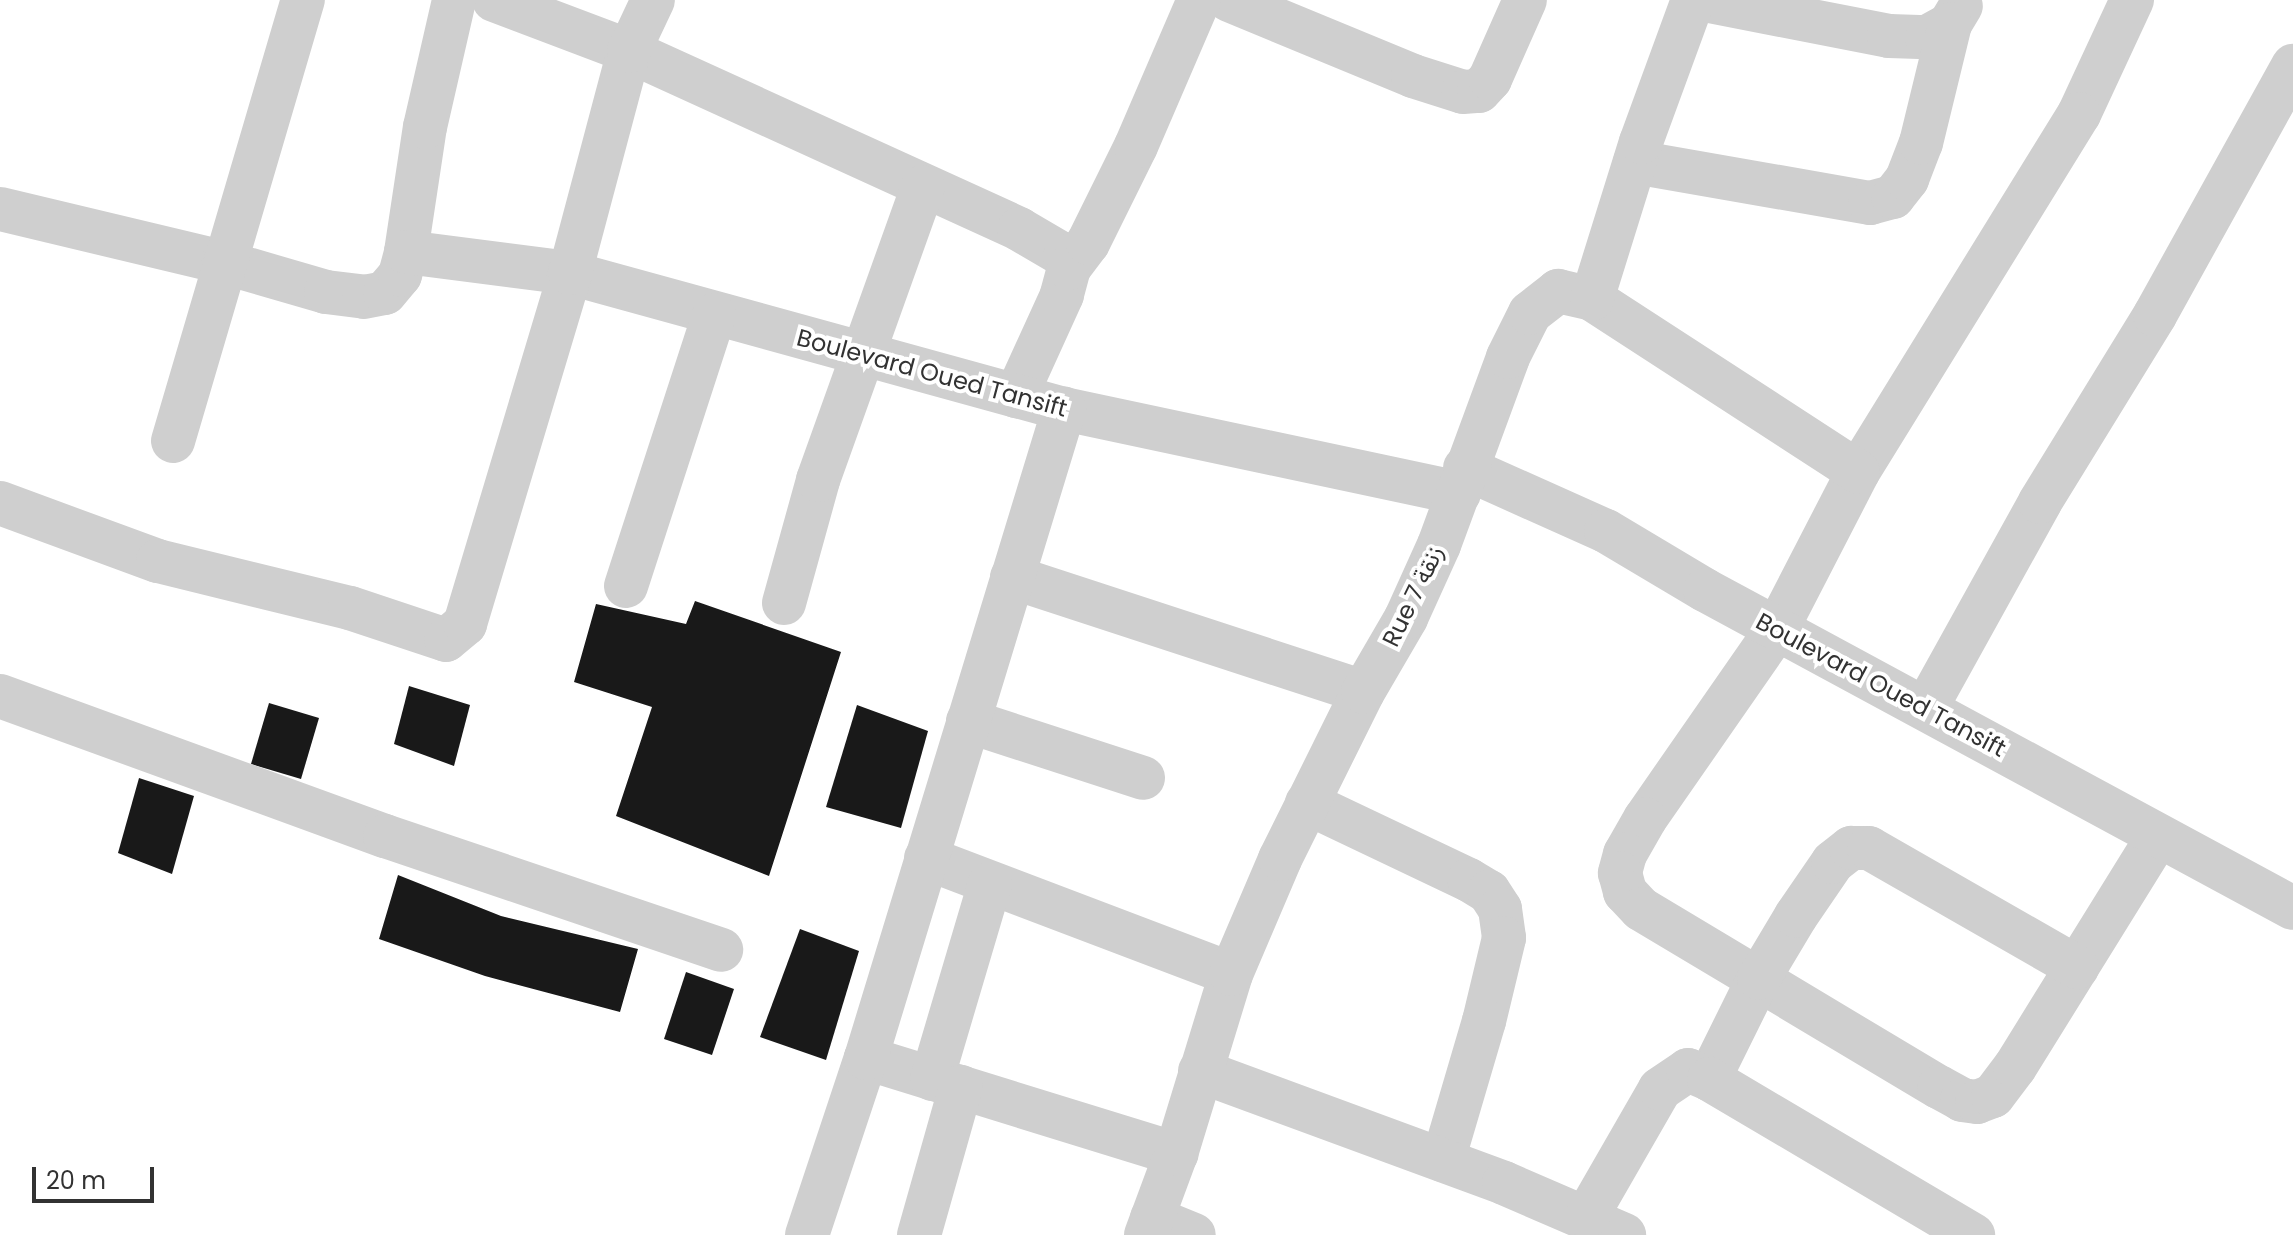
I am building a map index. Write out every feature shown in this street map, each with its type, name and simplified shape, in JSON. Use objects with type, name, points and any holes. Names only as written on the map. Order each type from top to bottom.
[{"type":"street","points":[[173,441],[223,262],[303,0]]},
{"type":"street","points":[[0,209],[223,262],[326,292],[364,297],[385,293],[394,286],[406,252],[425,127],[454,0]]},
{"type":"street","points":[[494,0],[629,51],[1052,247],[1065,256],[1069,268]]},
{"type":"street","points":[[0,503],[158,561],[350,608],[446,640],[465,624],[570,273],[629,51],[653,0]]},
{"type":"street","points":[[1016,396],[1062,295],[1069,268],[1088,243],[1136,146],[1199,0]]},
{"type":"street","points":[[1229,0],[1413,76],[1463,92],[1479,91],[1490,79],[1525,0]]},
{"type":"street","points":[[1693,0],[1635,162],[1592,299],[1858,472]]},
{"type":"street","points":[[1704,0],[1753,6],[1889,36],[1927,37],[1957,12]]},
{"type":"street","points":[[1635,162],[1870,203],[1893,197],[1907,179],[1921,143],[1957,12]]},
{"type":"street","points":[[2114,12],[2079,114],[1858,472],[1777,629],[1645,819],[1625,854],[1620,873],[1625,892],[1641,909],[1962,1100],[1977,1102],[1993,1096],[2015,1067],[2158,836]]},
{"type":"street","points":[[1926,708],[2040,502],[2155,315],[2293,66]]},
{"type":"street","points":[[784,603],[818,480],[923,187]]},
{"type":"street","name":"Boulevard Oued Tansift","points":[[406,252],[570,273],[1064,409],[1462,480],[1606,531],[1777,629],[2293,908]]},
{"type":"street","name":"Rue 7 زنقة","points":[[1149,1227],[1176,1154],[1231,974],[1307,803],[1363,692],[1406,618],[1508,357],[1530,313],[1558,291],[1592,299]]},
{"type":"street","points":[[626,586],[714,315]]},
{"type":"street","points":[[807,1235],[866,1058],[1064,409]]},
{"type":"street","points":[[1012,577],[1363,692]]},
{"type":"street","points":[[0,696],[385,836],[721,950]]},
{"type":"street","points":[[968,721],[1143,778]]},
{"type":"street","points":[[1307,803],[1469,880],[1489,892],[1500,909],[1504,938],[1484,1021],[1443,1160]]},
{"type":"street","points":[[1709,1079],[1759,978],[1833,862],[1851,848],[1869,848],[2077,967]]},
{"type":"street","points":[[926,858],[1231,974]]},
{"type":"street","points":[[919,1235],[947,1083],[990,883]]},
{"type":"street","points":[[866,1058],[1176,1154]]},
{"type":"street","points":[[1200,1071],[1443,1160],[1606,1226],[1660,1089],[1688,1070],[1709,1079],[1973,1235]]},
{"type":"street","points":[[1149,1227],[1194,1235]]},
{"type":"building","points":[[695,601],[841,652],[769,876],[616,816],[652,707],[574,682],[596,604],[686,624]]},
{"type":"building","points":[[409,686],[470,705],[454,766],[394,744]]},
{"type":"building","points":[[269,703],[319,718],[301,779],[251,764]]},
{"type":"building","points":[[857,705],[928,731],[901,828],[826,807]]},
{"type":"building","points":[[139,778],[194,796],[172,874],[118,853]]},
{"type":"building","points":[[398,875],[501,916],[638,949],[620,1012],[485,976],[379,939]]},
{"type":"building","points":[[800,929],[859,951],[826,1060],[760,1037]]},
{"type":"building","points":[[686,972],[734,989],[712,1055],[664,1039]]}]
